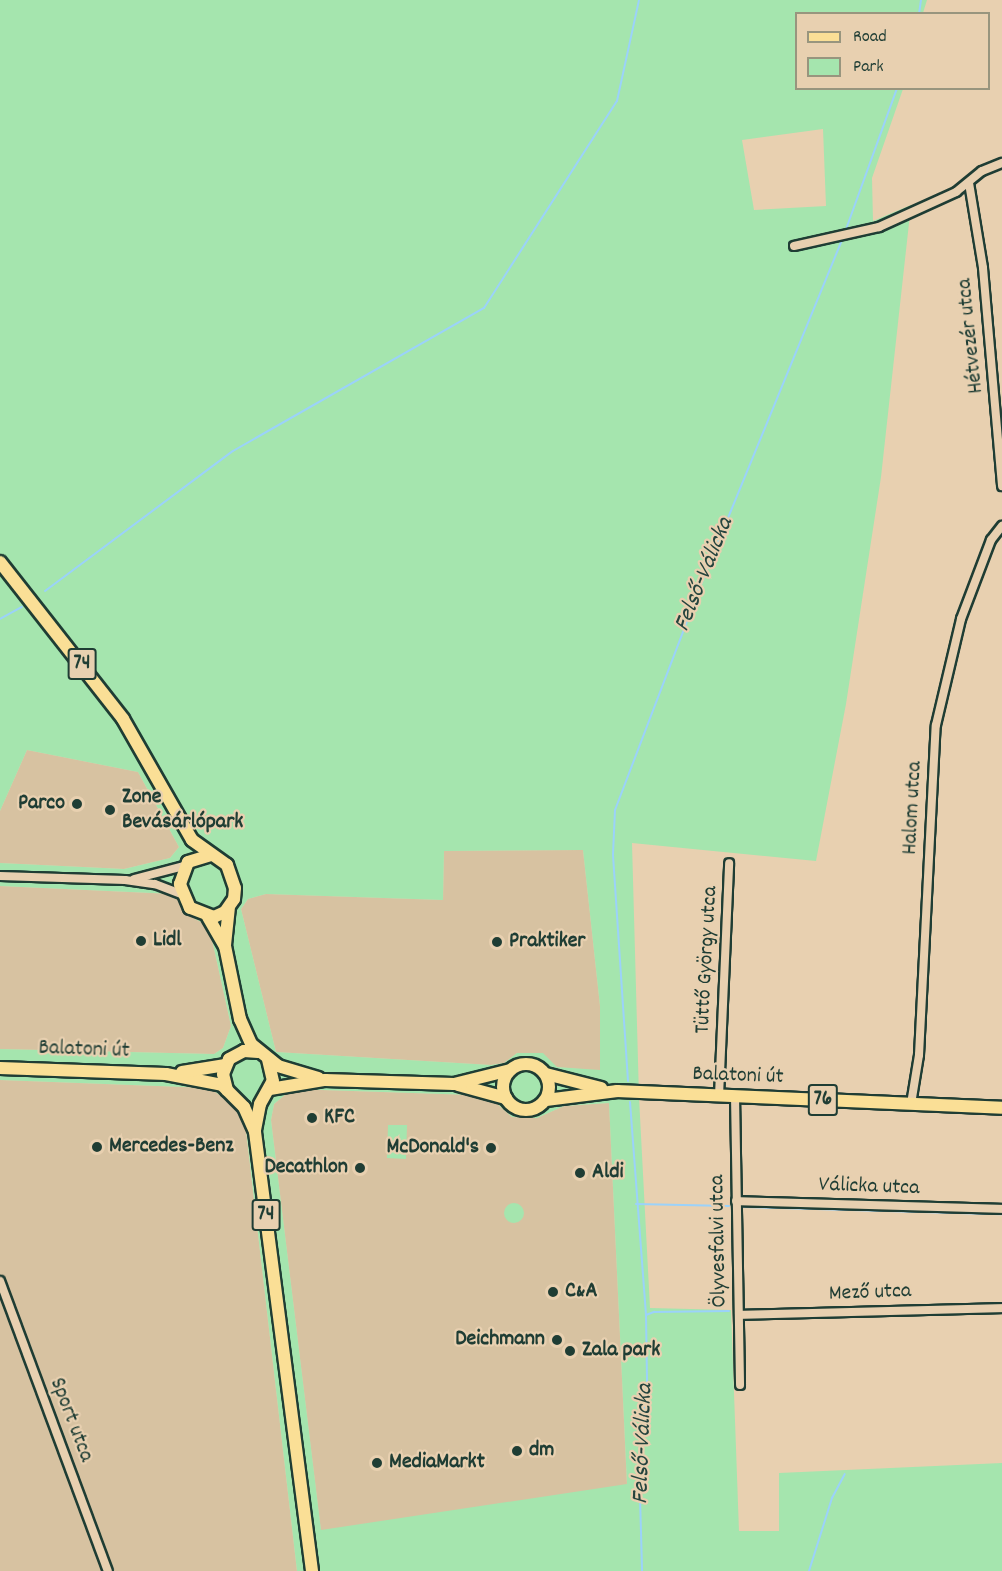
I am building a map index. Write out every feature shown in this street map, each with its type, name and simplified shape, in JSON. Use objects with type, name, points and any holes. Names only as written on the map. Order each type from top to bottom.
[{"type":"main road","name":"74","points":[[0,562],[123,719],[164,786],[182,825],[199,847],[227,865],[233,877],[236,893],[229,909],[225,946],[240,1019],[274,1072],[255,1132]]},
{"type":"main road","name":"74","points":[[182,825],[186,864],[180,884],[183,895],[190,908],[208,917],[225,946]]},
{"type":"main road","points":[[186,864],[211,855]]},
{"type":"main road","points":[[208,917],[220,916],[229,909]]},
{"type":"main road","name":"74","points":[[240,1019],[234,1054],[225,1065],[223,1078],[255,1132],[312,1571]]},
{"type":"main road","points":[[234,1054],[263,1056]]},
{"type":"main road","name":"76","points":[[263,1056],[285,1069],[325,1080],[454,1084],[506,1098],[512,1106],[527,1111],[546,1100]]},
{"type":"main road","name":"76","points":[[454,1084],[530,1064],[546,1074]]},
{"type":"main road","name":"Balatoni út","points":[[166,1074],[225,1065]]},
{"type":"main road","name":"Balatoni út","points":[[0,1068],[166,1074],[214,1082],[232,1095]]},
{"type":"main road","points":[[506,1098],[504,1081],[510,1070]]},
{"type":"main road","name":"Balatoni út","points":[[546,1074],[617,1091]]},
{"type":"main road","points":[[546,1074],[550,1087],[546,1100]]},
{"type":"main road","name":"76","points":[[268,1092],[325,1080]]},
{"type":"main road","name":"Balatoni út","points":[[546,1100],[617,1091],[1002,1108]]},
{"type":"main road","points":[[232,1095],[254,1101],[268,1092]]},
{"type":"street","points":[[794,246],[886,224],[969,183],[982,171],[1002,164]]},
{"type":"street","name":"Hétvezér utca","points":[[969,183],[999,400],[1002,486]]},
{"type":"street","name":"Halom utca","points":[[911,1104],[919,1055],[936,725],[961,619],[991,540],[1002,526]]},
{"type":"street","name":"Tüttő György utca","points":[[718,1096],[729,863]]},
{"type":"street","points":[[125,880],[166,874],[186,864]]},
{"type":"street","points":[[0,876],[125,880],[155,884],[183,895]]},
{"type":"street","name":"Ölyvesfalvi utca","points":[[735,1096],[740,1385]]},
{"type":"street","name":"Válicka utca","points":[[736,1201],[1002,1209]]},
{"type":"street","name":"Sport utca","points":[[0,1281],[108,1571]]},
{"type":"street","name":"Mező utca","points":[[739,1315],[1002,1308]]},
{"type":"shaded area","points":[[27,750],[138,772],[179,847],[170,858],[124,869],[0,863],[0,811]]},
{"type":"shaded area","points":[[583,850],[600,1006],[600,1071],[557,1067],[517,1053],[504,1063],[491,1065],[276,1052],[241,909],[248,899],[266,894],[443,900],[444,851]]},
{"type":"shaded area","points":[[0,886],[172,894],[195,919],[209,926],[231,1026],[223,1048],[214,1054],[0,1049]]},
{"type":"shaded area","points":[[0,1080],[210,1088],[244,1113],[297,1571],[0,1571]]},
{"type":"shaded area","points":[[292,1089],[472,1095],[493,1100],[512,1117],[537,1118],[564,1106],[609,1103],[627,1485],[321,1531],[271,1120],[274,1104]]},
{"type":"green space","points":[[0,0],[927,0],[923,12],[795,12],[795,90],[903,90],[872,178],[873,221],[911,205],[881,477],[846,704],[816,861],[632,843],[639,1097],[650,1308],[731,1310],[739,1531],[779,1531],[779,1473],[1002,1463],[1002,1571],[297,1571],[244,1113],[210,1088],[0,1080],[0,1049],[214,1054],[223,1048],[231,1026],[209,926],[195,919],[173,894],[0,886],[0,863],[124,869],[170,858],[179,847],[138,772],[27,750],[0,811]],"holes":[[[823,129],[826,206],[754,210],[742,140]],[[583,850],[600,1006],[600,1070],[557,1067],[543,1053],[517,1053],[504,1063],[491,1065],[276,1052],[241,909],[248,899],[266,894],[443,900],[444,851]],[[292,1089],[472,1095],[493,1100],[512,1117],[537,1118],[564,1106],[609,1103],[627,1484],[321,1530],[271,1120],[274,1104]]]},
{"type":"green space","points":[[388,1125],[407,1125],[406,1159],[387,1158]]},
{"type":"green space","points":[[514,1203],[521,1206],[524,1213],[521,1220],[514,1223],[507,1220],[504,1213],[507,1206]]},
{"type":"waterway","points":[[45,591],[233,451],[484,308],[617,101],[639,0]]},
{"type":"waterway","name":"Felső-Válicka","points":[[919,12],[921,0]]},
{"type":"waterway","name":"Felső-Válicka","points":[[845,232],[896,90]]},
{"type":"waterway","name":"Felső-Válicka","points":[[628,1081],[613,854],[615,810],[705,574],[843,238]]},
{"type":"waterway","points":[[0,619],[22,607]]},
{"type":"waterway","name":"Felső-Válicka","points":[[630,1102],[646,1315],[647,1381],[639,1461],[642,1571]]},
{"type":"waterway","points":[[636,1204],[729,1206]]},
{"type":"waterway","points":[[744,1207],[1002,1214]]},
{"type":"waterway","points":[[747,1310],[969,1305]]},
{"type":"waterway","points":[[646,1315],[654,1312],[729,1311]]},
{"type":"waterway","points":[[809,1571],[832,1498],[845,1474]]},
{"type":"place","name":"Parco","points":[[77,804]]},
{"type":"place","name":"Zone Bevásárlópark","points":[[110,810]]},
{"type":"place","name":"Lidl","points":[[141,941]]},
{"type":"place","name":"Praktiker","points":[[497,942]]},
{"type":"place","name":"KFC","points":[[312,1118]]},
{"type":"place","name":"Mercedes-Benz","points":[[97,1147]]},
{"type":"place","name":"McDonald's","points":[[491,1148]]},
{"type":"place","name":"Decathlon","points":[[360,1168]]},
{"type":"place","name":"Aldi","points":[[580,1173]]},
{"type":"place","name":"C&A","points":[[553,1292]]},
{"type":"place","name":"Deichmann","points":[[557,1340]]},
{"type":"place","name":"Zala park","points":[[570,1351]]},
{"type":"place","name":"dm","points":[[517,1451]]},
{"type":"place","name":"MediaMarkt","points":[[377,1463]]}]
